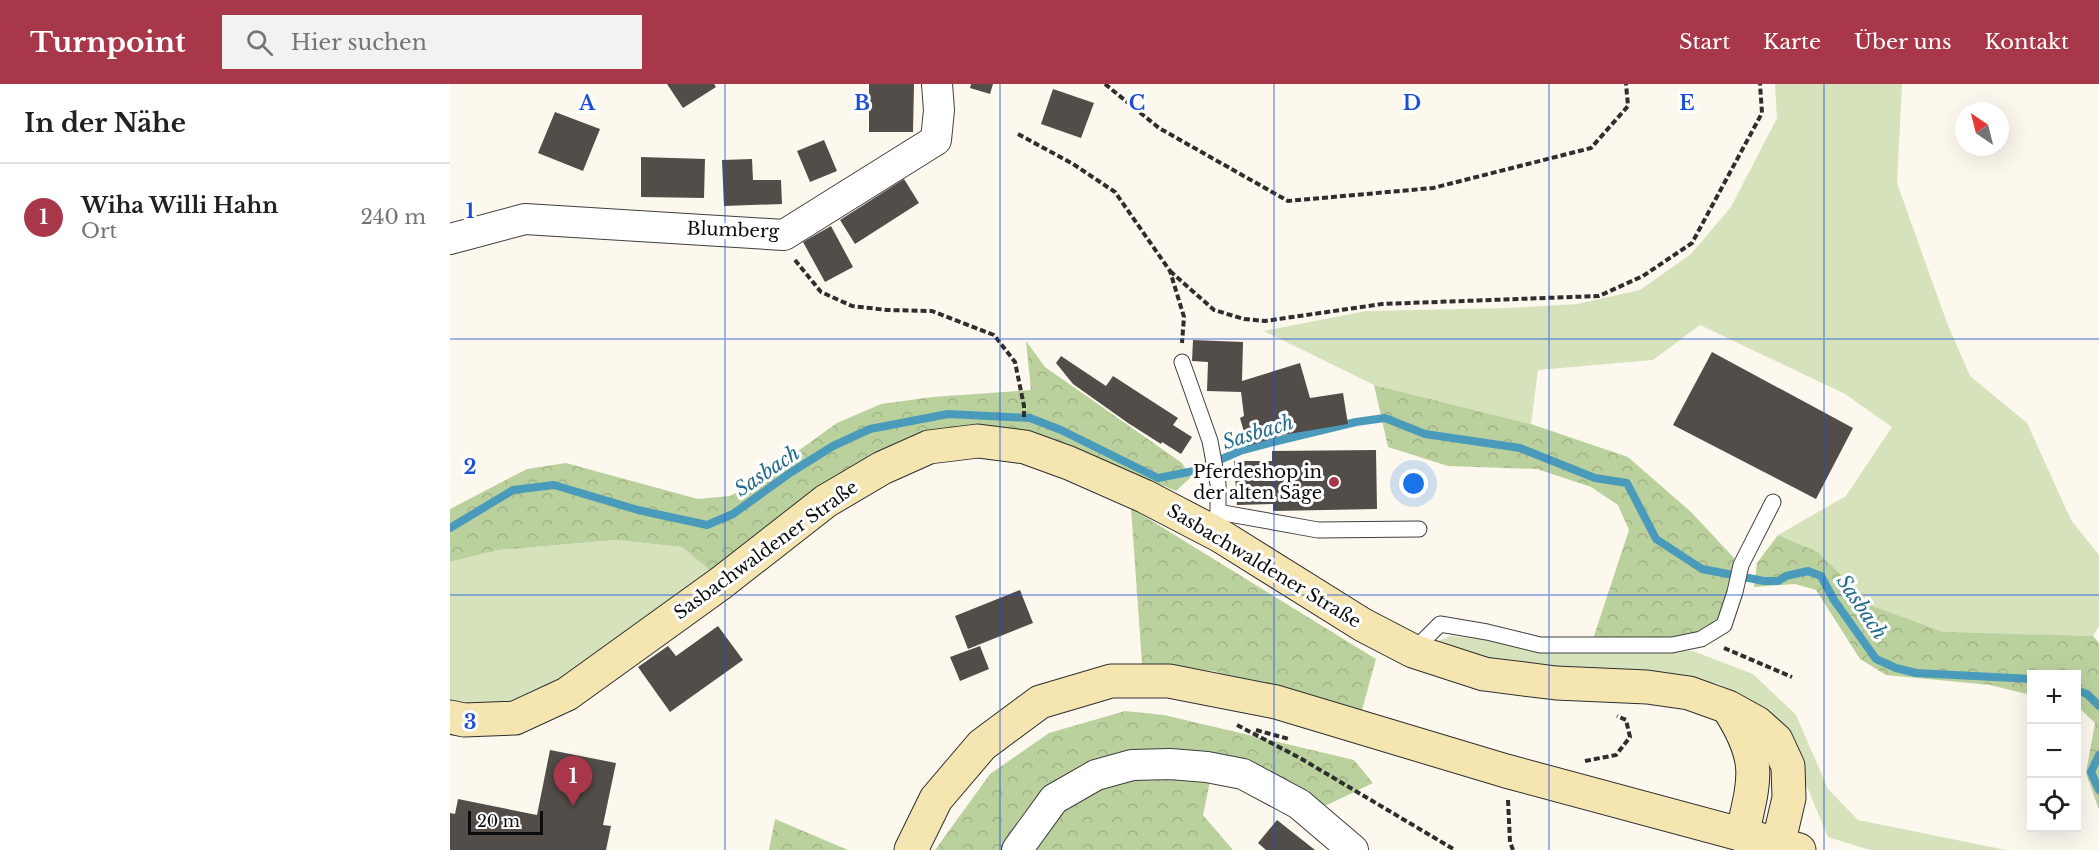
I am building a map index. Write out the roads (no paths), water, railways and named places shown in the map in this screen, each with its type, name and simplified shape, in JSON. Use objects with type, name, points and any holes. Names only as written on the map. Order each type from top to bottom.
[{"type":"main road","name":"Sasbachwaldener Straße","points":[[450,717],[464,720],[515,717],[567,694],[721,583],[826,501],[882,468],[929,447],[978,441],[1025,447],[1218,524],[1363,625],[1413,651],[1484,674],[1556,683],[1647,687],[1689,693],[1728,707],[1757,723],[1776,740],[1788,766],[1789,798],[1784,848]]},
{"type":"main road","points":[[911,850],[936,799],[982,745],[1040,702],[1111,681],[1169,681],[1276,702],[1742,843],[1784,848]]},
{"type":"main road","points":[[1728,707],[1744,732],[1753,757],[1754,784],[1742,843]]},
{"type":"street","name":"Blumberg","points":[[450,239],[525,219],[784,235],[936,140],[939,110],[937,84]]},
{"type":"street","points":[[1017,850],[1054,799],[1096,775],[1132,765],[1170,764],[1207,767],[1243,774],[1299,804],[1353,850]]},
{"type":"lane","points":[[1182,362],[1210,441],[1218,484],[1218,524],[1318,530],[1419,529]]},
{"type":"lane","points":[[1413,651],[1440,624],[1487,632],[1540,645],[1672,645],[1701,639],[1724,625],[1741,565],[1773,502]]},
{"type":"waterway","name":"Sasbach","points":[[450,528],[513,490],[554,485],[638,510],[707,525],[733,514],[790,473],[833,446],[870,429],[948,414],[1030,418],[1061,430],[1158,478],[1194,471],[1240,451],[1273,442],[1356,422],[1385,418],[1425,434],[1520,448],[1595,478],[1627,483],[1656,539],[1702,569],[1764,581],[1778,581],[1786,576],[1808,571],[1821,576],[1834,600],[1876,659],[1896,668],[1916,673],[2027,679]]},
{"type":"waterway","name":"Sasbach","points":[[2081,692],[2087,694],[2099,706]]},
{"type":"waterway","name":"Sasbach","points":[[2099,755],[2091,772],[2099,790]]},
{"type":"place","name":"Pferdeshop in der alten Säge","points":[[1334,482]]},
{"type":"place","name":"Wiha Willi Hahn","points":[[573,806]]}]
